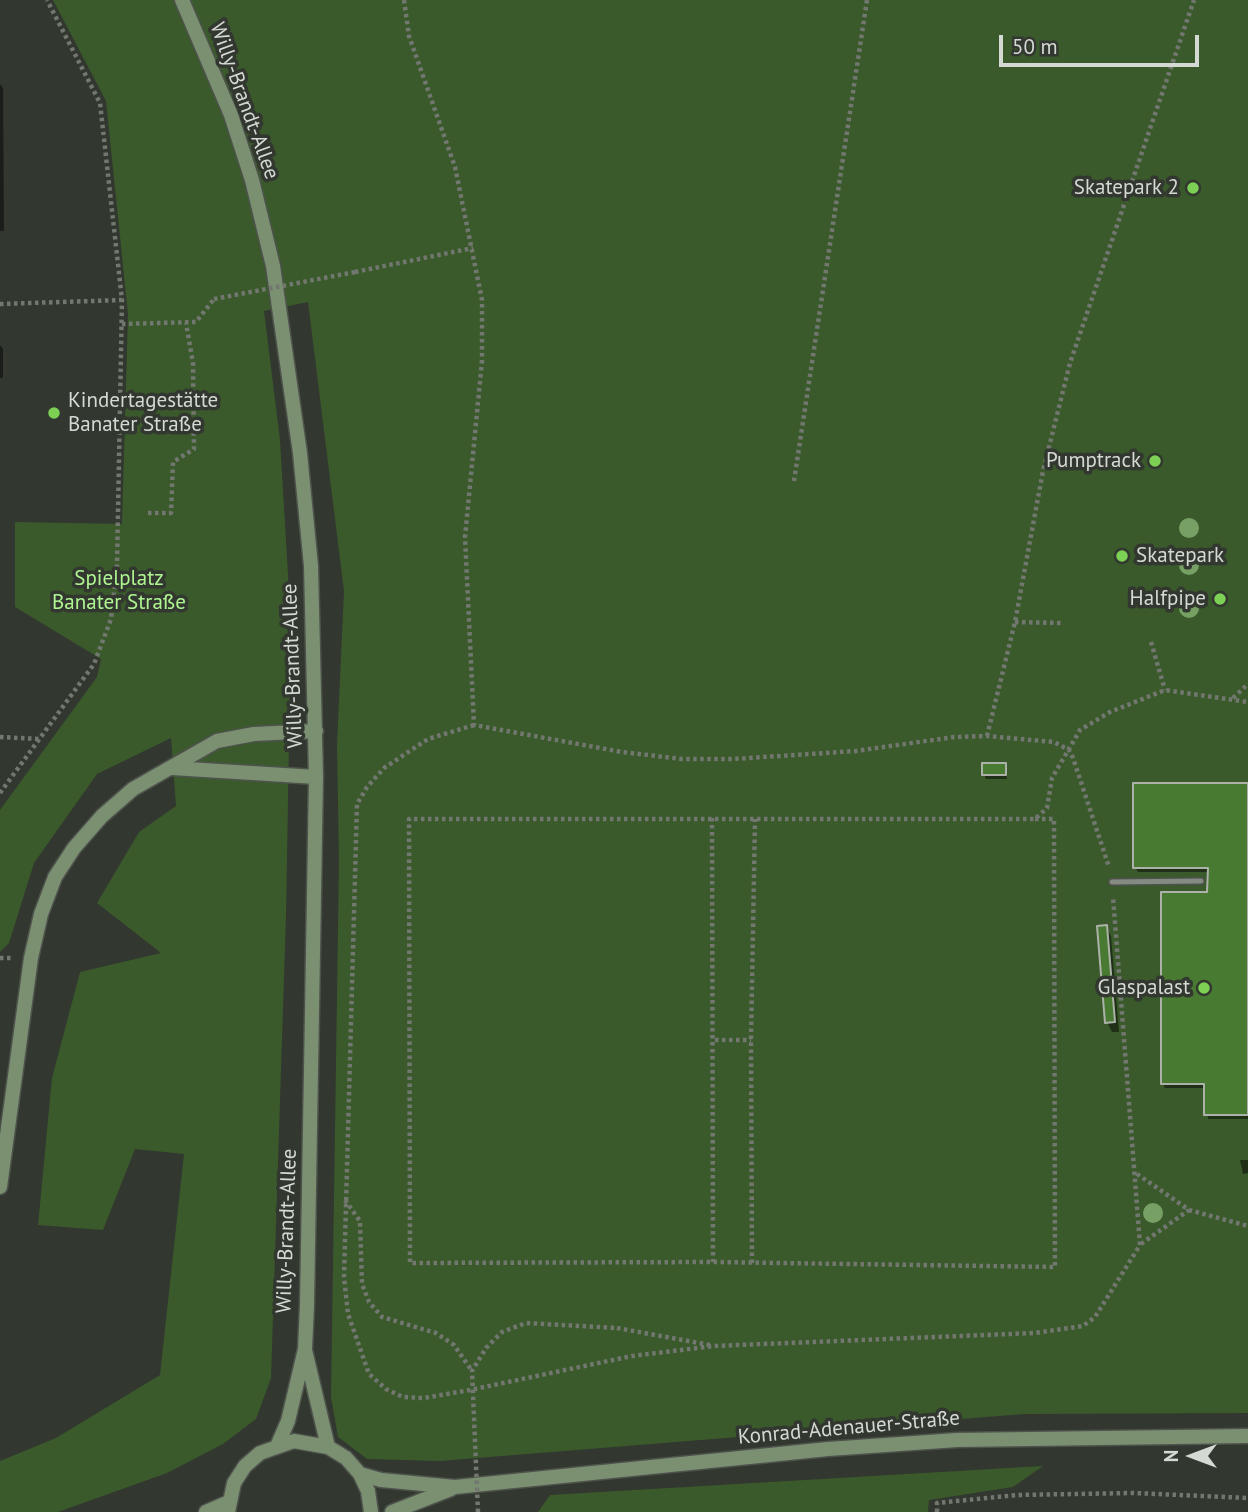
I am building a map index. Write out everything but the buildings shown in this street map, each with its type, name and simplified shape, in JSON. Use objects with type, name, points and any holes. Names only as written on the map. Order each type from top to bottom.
[{"type":"main road","name":"Willy-Brandt-Allee","points":[[182,0],[231,115],[252,180],[273,265],[287,349],[310,553],[316,777],[305,1349],[288,1421],[278,1444]]},
{"type":"main road","points":[[0,1187],[31,958],[41,914],[55,877],[74,848],[102,816],[133,789],[217,741],[254,734],[316,731]]},
{"type":"main road","points":[[172,768],[316,777]]},
{"type":"main road","name":"Willy-Brandt-Allee","points":[[305,1349],[328,1447]]},
{"type":"main road","name":"Konrad-Adenauer-Straße","points":[[360,1474],[382,1480],[455,1487],[828,1449],[957,1440],[1248,1436]]},
{"type":"main road","points":[[206,1512],[228,1507],[234,1483],[245,1466],[260,1453],[278,1444],[312,1442],[328,1447],[346,1458],[360,1474],[368,1491],[370,1512]]},
{"type":"main road","name":"Konrad-Adenauer-Straße","points":[[392,1512],[455,1487]]},
{"type":"lane","points":[[1112,882],[1201,881]]},
{"type":"path","points":[[0,793],[94,664],[111,619],[117,565],[122,300],[100,103],[47,0]]},
{"type":"path","points":[[404,0],[409,36],[455,167],[482,300],[482,361],[465,537],[474,724]]},
{"type":"path","points":[[794,481],[867,0]]},
{"type":"path","points":[[987,736],[1015,622],[1044,471],[1070,363],[1194,0]]},
{"type":"path","points":[[122,324],[196,322],[214,299],[473,248]]},
{"type":"path","points":[[0,304],[122,300]]},
{"type":"path","points":[[148,513],[171,513],[173,462],[194,449],[193,363],[186,323]]},
{"type":"path","points":[[1015,622],[1061,623]]},
{"type":"path","points":[[1151,642],[1165,690]]},
{"type":"path","points":[[1233,698],[1248,684]]},
{"type":"path","points":[[1035,819],[1047,808],[1052,778],[1080,730],[1110,712],[1165,690],[1248,702]]},
{"type":"path","points":[[1140,1245],[1137,1174],[1112,882],[1105,852],[1069,750],[1054,742],[987,736],[954,737],[856,751],[733,759],[682,759],[622,752],[474,724],[428,739],[384,768],[367,787],[357,804],[344,1198],[348,1314],[369,1374],[386,1389],[403,1397],[424,1398],[632,1356],[714,1346],[1034,1333],[1083,1326],[1095,1318],[1140,1245],[1189,1210]]},
{"type":"path","points":[[0,737],[39,739]]},
{"type":"path","points":[[712,818],[715,1040],[713,1262]]},
{"type":"path","points":[[409,819],[755,819],[1054,819],[1055,1267],[713,1262],[410,1263],[409,819]]},
{"type":"path","points":[[752,1263],[751,1040],[755,819]]},
{"type":"path","points":[[715,1040],[751,1040]]},
{"type":"path","points":[[1137,1174],[1189,1210],[1248,1226]]},
{"type":"path","points":[[344,1198],[360,1221],[362,1284],[369,1303],[382,1317],[436,1333],[454,1345],[472,1371],[478,1512]]},
{"type":"path","points":[[472,1371],[486,1348],[502,1332],[526,1323],[617,1328],[714,1346]]},
{"type":"path","points":[[937,1512],[937,1503],[1017,1495],[1134,1493],[1248,1498]]},
{"type":"green space","name":"Spielplatz Banater Straße","points":[[53,0],[1248,0],[1248,783],[1134,783],[1133,867],[1208,868],[1207,892],[1161,892],[1161,1084],[1204,1084],[1248,1115],[1248,1413],[1024,1414],[440,1461],[367,1459],[338,1437],[331,1397],[339,861],[337,745],[344,591],[308,302],[264,311],[280,440],[291,625],[286,916],[271,1378],[256,1419],[223,1444],[167,1473],[58,1512],[0,1512],[0,1461],[56,1438],[160,1375],[184,1154],[135,1149],[103,1230],[38,1225],[52,1078],[80,972],[161,953],[97,903],[139,832],[176,806],[171,738],[97,774],[34,863],[9,943],[0,952],[0,810],[97,677],[101,659],[15,607],[15,522],[122,524],[128,314],[106,101]]},
{"type":"green space","points":[[1043,1466],[1013,1487],[929,1500],[928,1512],[538,1512],[550,1495]]},
{"type":"place","name":"Skatepark 2","points":[[1193,188]]},
{"type":"place","name":"Kindertagestätte Banater Straße","points":[[54,413]]},
{"type":"place","name":"Pumptrack","points":[[1155,461]]},
{"type":"place","name":"Skatepark","points":[[1122,556]]},
{"type":"place","name":"Halfpipe","points":[[1220,599]]},
{"type":"place","name":"Glaspalast","points":[[1204,988]]}]
